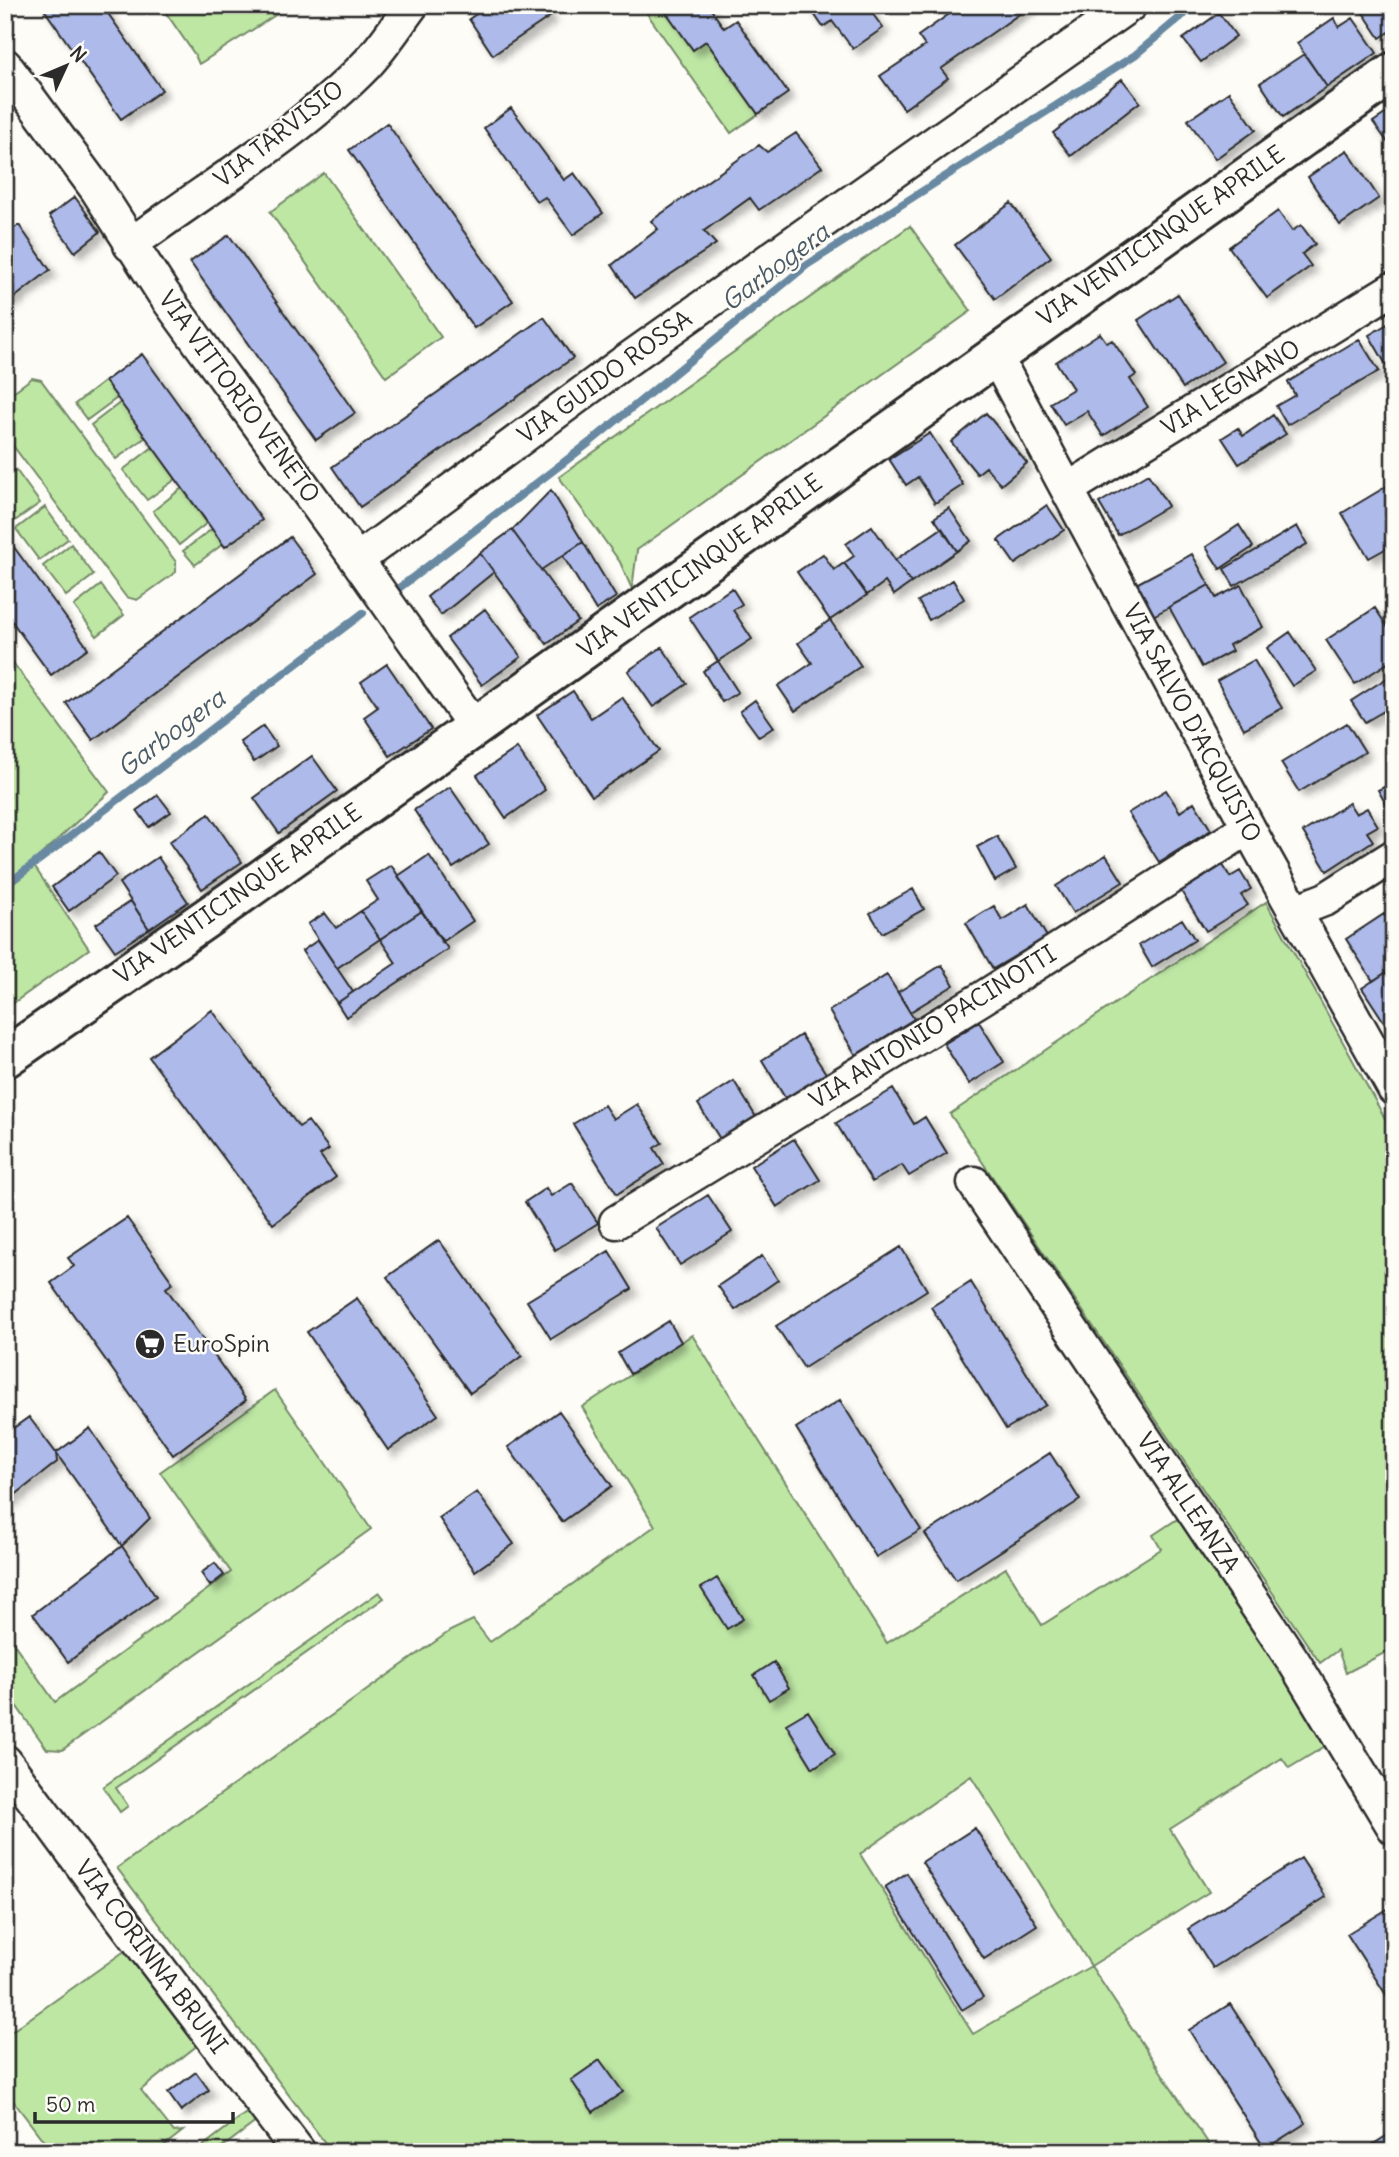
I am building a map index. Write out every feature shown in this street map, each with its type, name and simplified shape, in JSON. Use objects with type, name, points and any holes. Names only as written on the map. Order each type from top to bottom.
[{"type":"street","name":"VIA TARVISIO","points":[[130,245],[307,117],[369,62],[412,5]]},
{"type":"street","name":"VIA GUIDO ROSSA","points":[[357,560],[610,373],[1130,5]]},
{"type":"street","name":"VIA VITTORIO VENETO","points":[[5,65],[97,190],[163,293],[474,726]]},
{"type":"street","name":"VIA VENTICINQUE APRILE","points":[[5,1058],[231,901],[1394,72]]},
{"type":"street","name":"VIA LEGNANO","points":[[1068,489],[1394,288]]},
{"type":"street","name":"VIA SALVO D'ACQUISTO","points":[[995,355],[1248,828],[1394,1089]]},
{"type":"street","name":"VIA ANTONIO PACINOTTI","points":[[616,1222],[981,999],[1248,828]]},
{"type":"street","points":[[1295,911],[1326,899],[1394,856]]},
{"type":"street","name":"VIA ALLEANZA","points":[[974,1184],[1294,1662],[1394,1828]]},
{"type":"street","name":"VIA CORINNA BRUNI","points":[[5,1761],[299,2152]]},
{"type":"green space","points":[[291,5],[199,64],[162,7]]},
{"type":"green space","points":[[655,5],[661,5],[706,41],[758,114],[731,133],[646,12]]},
{"type":"green space","points":[[324,173],[441,337],[386,377],[270,212]]},
{"type":"green space","points":[[910,226],[971,311],[637,550],[632,589],[620,562],[559,477]]},
{"type":"green space","points":[[32,378],[41,380],[176,562],[176,572],[137,600],[126,597],[5,435],[5,398]]},
{"type":"green space","points":[[105,381],[117,398],[87,420],[75,404]]},
{"type":"green space","points":[[121,402],[146,437],[116,459],[91,425]]},
{"type":"green space","points":[[153,447],[176,479],[147,500],[123,470]]},
{"type":"green space","points":[[16,470],[40,503],[12,523],[5,514],[5,479]]},
{"type":"green space","points":[[182,488],[207,523],[179,545],[153,511]]},
{"type":"green space","points":[[45,507],[68,539],[39,560],[16,529]]},
{"type":"green space","points":[[212,529],[223,544],[195,565],[183,551]]},
{"type":"green space","points":[[71,544],[94,575],[66,596],[43,566]]},
{"type":"green space","points":[[101,585],[124,615],[97,636],[74,606]]},
{"type":"green space","points":[[5,652],[109,792],[32,863],[89,949],[5,1009]]},
{"type":"green space","points":[[1266,902],[1394,1135],[1394,1648],[1346,1673],[1338,1650],[1320,1663],[950,1114]]},
{"type":"green space","points":[[692,1335],[887,1643],[1006,1568],[1042,1625],[1161,1549],[1153,1535],[1182,1516],[1327,1745],[1289,1768],[1282,1758],[1170,1829],[1209,1892],[1091,1966],[1214,2152],[332,2152],[117,1868],[450,1631],[473,1620],[490,1642],[655,1526],[582,1407]],"holes":[[[971,1776],[1091,1966],[973,2034],[860,1854]]]},
{"type":"green space","points":[[275,1390],[371,1529],[62,1750],[47,1749],[5,1690],[5,1631],[55,1702],[231,1572],[160,1472]]},
{"type":"green space","points":[[379,1592],[384,1598],[116,1788],[128,1806],[120,1812],[103,1787]]},
{"type":"green space","points":[[126,1950],[199,2044],[141,2090],[174,2132],[183,2131],[156,2152],[52,2152],[5,2090],[5,2036]]},
{"type":"green space","points":[[254,2107],[261,2118],[216,2152],[195,2152]]},
{"type":"building","points":[[41,5],[102,5],[162,90],[121,119]]},
{"type":"building","points":[[489,5],[544,5],[551,16],[493,55],[469,19]]},
{"type":"building","points":[[661,5],[708,5],[724,28],[736,20],[788,93],[758,114],[706,41],[693,50]]},
{"type":"building","points":[[808,5],[866,5],[883,28],[853,49],[832,21],[823,27]]},
{"type":"building","points":[[962,5],[1032,5],[941,69],[948,78],[904,109],[880,76],[925,46],[918,36]]},
{"type":"building","points":[[1358,5],[1394,5],[1394,29],[1380,38]]},
{"type":"building","points":[[1219,13],[1236,36],[1201,62],[1183,39]]},
{"type":"building","points":[[1334,18],[1339,27],[1353,18],[1377,53],[1327,87],[1297,43]]},
{"type":"building","points":[[1304,54],[1327,87],[1283,117],[1260,83]]},
{"type":"building","points":[[1122,79],[1140,102],[1071,156],[1053,133]]},
{"type":"building","points":[[1229,92],[1256,130],[1215,159],[1188,120]]},
{"type":"building","points":[[511,108],[564,180],[574,173],[603,213],[573,235],[545,197],[537,202],[484,128]]},
{"type":"building","points":[[1394,108],[1394,151],[1373,122]]},
{"type":"building","points":[[387,123],[513,301],[474,328],[349,150]]},
{"type":"building","points":[[796,133],[822,167],[759,210],[750,198],[704,231],[716,244],[635,298],[612,265],[658,229],[651,221],[759,145],[767,152]]},
{"type":"building","points":[[1347,150],[1379,198],[1340,225],[1308,177]]},
{"type":"building","points":[[75,197],[100,232],[75,252],[49,216]]},
{"type":"building","points":[[1011,203],[1051,257],[995,299],[955,245]]},
{"type":"building","points":[[1278,211],[1292,231],[1301,225],[1315,244],[1302,254],[1311,266],[1267,298],[1229,247]]},
{"type":"building","points":[[19,225],[50,270],[5,305],[5,234]]},
{"type":"building","points":[[229,235],[355,413],[316,440],[190,262]]},
{"type":"building","points":[[1178,294],[1223,362],[1183,388],[1138,320]]},
{"type":"building","points":[[544,317],[573,358],[360,507],[332,467]]},
{"type":"building","points":[[1394,320],[1394,374],[1392,375],[1369,335]]},
{"type":"building","points":[[1100,333],[1107,343],[1112,340],[1136,375],[1130,379],[1148,407],[1103,436],[1087,411],[1064,425],[1050,403],[1073,389],[1056,362]]},
{"type":"building","points":[[1359,339],[1379,371],[1287,425],[1276,406],[1295,395],[1288,382]]},
{"type":"building","points":[[142,354],[262,520],[225,547],[105,381]]},
{"type":"building","points":[[986,413],[1027,463],[1001,485],[986,467],[977,474],[951,442]]},
{"type":"building","points":[[1273,415],[1286,434],[1239,464],[1222,438],[1238,428],[1243,436]]},
{"type":"building","points":[[930,433],[963,485],[935,503],[918,477],[906,485],[889,459]]},
{"type":"building","points":[[1148,474],[1168,506],[1118,535],[1099,503]]},
{"type":"building","points":[[1394,482],[1394,544],[1369,558],[1342,513]]},
{"type":"building","points":[[551,490],[583,542],[541,570],[512,530]]},
{"type":"building","points":[[1047,505],[1064,530],[1015,564],[998,540]]},
{"type":"building","points":[[949,508],[971,541],[957,551],[934,518]]},
{"type":"building","points":[[1239,525],[1253,547],[1220,569],[1206,547]]},
{"type":"building","points":[[872,526],[911,583],[894,595],[885,582],[867,595],[844,563],[854,556],[846,544]]},
{"type":"building","points":[[1297,526],[1307,544],[1234,586],[1224,569]]},
{"type":"building","points":[[942,528],[957,551],[911,583],[895,560]]},
{"type":"building","points":[[512,530],[578,621],[547,644],[480,553]]},
{"type":"building","points":[[5,535],[88,648],[51,675],[5,612]]},
{"type":"building","points":[[290,537],[317,574],[93,740],[66,703]]},
{"type":"building","points":[[583,542],[616,597],[596,610],[563,556]]},
{"type":"building","points":[[480,553],[494,572],[441,615],[427,597]]},
{"type":"building","points":[[823,554],[834,570],[844,563],[867,595],[830,620],[797,572]]},
{"type":"building","points":[[1192,554],[1209,585],[1153,616],[1136,584]]},
{"type":"building","points":[[953,580],[964,599],[929,620],[918,601]]},
{"type":"building","points":[[1209,585],[1216,598],[1241,585],[1263,627],[1229,645],[1232,651],[1202,667],[1169,607]]},
{"type":"building","points":[[732,588],[742,604],[733,610],[752,639],[718,661],[689,617]]},
{"type":"building","points":[[1375,608],[1394,637],[1394,659],[1355,684],[1326,640]]},
{"type":"building","points":[[485,609],[521,657],[482,685],[447,638]]},
{"type":"building","points":[[830,620],[861,666],[795,711],[778,686],[812,663],[798,643]]},
{"type":"building","points":[[1290,632],[1316,671],[1292,686],[1267,648]]},
{"type":"building","points":[[662,647],[687,684],[653,707],[628,671]]},
{"type":"building","points":[[1254,660],[1282,708],[1244,729],[1217,681]]},
{"type":"building","points":[[718,661],[738,692],[722,702],[703,671]]},
{"type":"building","points":[[387,664],[431,729],[390,756],[364,717],[378,707],[361,682]]},
{"type":"building","points":[[1390,676],[1394,682],[1394,705],[1365,722],[1351,701]]},
{"type":"building","points":[[573,691],[591,718],[622,697],[659,751],[592,796],[537,715]]},
{"type":"building","points":[[755,700],[774,727],[759,737],[740,711]]},
{"type":"building","points":[[1347,723],[1365,752],[1299,792],[1281,763]]},
{"type":"building","points":[[263,726],[277,746],[254,762],[240,742]]},
{"type":"building","points":[[517,748],[545,790],[506,818],[477,775]]},
{"type":"building","points":[[312,756],[337,791],[279,833],[254,798]]},
{"type":"building","points":[[1394,782],[1394,805],[1388,808],[1378,790]]},
{"type":"building","points":[[450,787],[489,844],[453,868],[414,810]]},
{"type":"building","points":[[1166,790],[1180,812],[1194,802],[1211,830],[1159,862],[1128,813]]},
{"type":"building","points":[[158,795],[171,812],[149,827],[137,810]]},
{"type":"building","points":[[1349,803],[1356,814],[1367,808],[1378,826],[1367,832],[1373,841],[1327,871],[1303,832]]},
{"type":"building","points":[[209,814],[242,862],[202,889],[169,842]]},
{"type":"building","points":[[997,836],[1016,869],[995,881],[977,847]]},
{"type":"building","points":[[99,852],[116,876],[69,911],[52,887]]},
{"type":"building","points":[[429,855],[473,921],[442,942],[398,876]]},
{"type":"building","points":[[1106,855],[1123,882],[1073,913],[1056,886]]},
{"type":"building","points":[[158,857],[188,902],[149,929],[119,883]]},
{"type":"building","points":[[391,865],[422,911],[380,939],[361,911],[378,900],[366,881]]},
{"type":"building","points":[[1223,865],[1230,877],[1240,871],[1251,889],[1241,895],[1248,905],[1206,931],[1181,891]]},
{"type":"building","points":[[913,889],[924,909],[882,933],[870,913]]},
{"type":"building","points":[[131,901],[149,929],[115,951],[96,924]]},
{"type":"building","points":[[1028,904],[1047,937],[993,969],[966,923],[994,906],[1002,920]]},
{"type":"building","points":[[361,911],[380,939],[337,968],[308,924],[325,913],[336,928]]},
{"type":"building","points":[[422,911],[448,949],[346,1017],[337,1003],[396,963],[380,939]]},
{"type":"building","points":[[1384,914],[1394,929],[1394,967],[1373,981],[1346,939]]},
{"type":"building","points":[[1182,919],[1195,940],[1152,967],[1139,945]]},
{"type":"building","points":[[318,940],[353,992],[337,1003],[302,951]]},
{"type":"building","points":[[942,965],[954,985],[910,1012],[898,992]]},
{"type":"building","points":[[1394,967],[1394,1033],[1392,1034],[1362,988]]},
{"type":"building","points":[[887,975],[914,1019],[856,1055],[829,1011]]},
{"type":"building","points":[[212,1010],[299,1127],[308,1121],[329,1149],[320,1155],[336,1177],[273,1224],[149,1057]]},
{"type":"building","points":[[979,1022],[1004,1062],[969,1084],[944,1044]]},
{"type":"building","points":[[801,1035],[827,1075],[787,1101],[762,1060]]},
{"type":"building","points":[[734,1081],[756,1117],[720,1139],[698,1104]]},
{"type":"building","points":[[893,1089],[914,1124],[925,1117],[947,1153],[909,1176],[902,1165],[872,1182],[836,1123]]},
{"type":"building","points":[[637,1104],[662,1143],[654,1148],[664,1164],[617,1194],[573,1124],[604,1105],[613,1119]]},
{"type":"building","points":[[794,1139],[820,1180],[777,1207],[751,1166]]},
{"type":"building","points":[[572,1183],[598,1223],[555,1250],[525,1202],[546,1188],[551,1196]]},
{"type":"building","points":[[708,1195],[732,1232],[680,1265],[656,1228]]},
{"type":"building","name":"EuroSpin","points":[[127,1218],[173,1283],[166,1288],[246,1400],[173,1455],[51,1283],[74,1266],[68,1258]]},
{"type":"building","points":[[439,1240],[522,1356],[470,1393],[387,1277]]},
{"type":"building","points":[[901,1247],[927,1290],[804,1368],[776,1326]]},
{"type":"building","points":[[609,1251],[632,1289],[551,1339],[527,1301]]},
{"type":"building","points":[[762,1256],[778,1280],[735,1310],[718,1286]]},
{"type":"building","points":[[971,1282],[1046,1405],[1006,1429],[931,1307]]},
{"type":"building","points":[[357,1298],[438,1415],[388,1450],[307,1332]]},
{"type":"building","points":[[669,1321],[681,1342],[630,1374],[618,1353]]},
{"type":"building","points":[[840,1400],[921,1530],[876,1557],[796,1428]]},
{"type":"building","points":[[559,1411],[612,1486],[562,1522],[508,1447]]},
{"type":"building","points":[[29,1417],[56,1453],[57,1462],[5,1503],[5,1434]]},
{"type":"building","points":[[90,1428],[150,1518],[122,1546],[56,1453]]},
{"type":"building","points":[[1050,1453],[1080,1500],[956,1580],[925,1534]]},
{"type":"building","points":[[477,1492],[514,1544],[475,1571],[439,1518]]},
{"type":"building","points":[[122,1546],[156,1597],[68,1662],[33,1614]]},
{"type":"building","points":[[215,1563],[224,1575],[210,1586],[201,1573]]},
{"type":"building","points":[[717,1578],[743,1619],[727,1629],[701,1588]]},
{"type":"building","points":[[774,1662],[789,1688],[769,1700],[754,1675]]},
{"type":"building","points":[[808,1711],[835,1754],[813,1768],[786,1724]]},
{"type":"building","points":[[975,1828],[1037,1925],[984,1959],[922,1862]]},
{"type":"building","points":[[1301,1858],[1326,1897],[1213,1968],[1188,1929]]},
{"type":"building","points":[[907,1873],[983,1997],[962,2010],[885,1887]]},
{"type":"building","points":[[1389,1908],[1394,1916],[1394,2007],[1347,1934]]},
{"type":"building","points":[[1230,2004],[1306,2123],[1265,2149],[1189,2030]]},
{"type":"building","points":[[600,2060],[623,2092],[593,2112],[571,2080]]},
{"type":"building","points":[[196,2072],[209,2090],[181,2111],[168,2093]]},
{"type":"building","points":[[1394,2131],[1394,2152],[1361,2152]]},
{"type":"waterway","name":"Garbogera","points":[[399,588],[589,443],[807,265],[1135,55],[1195,5]]},
{"type":"waterway","name":"Garbogera","points":[[5,886],[363,613]]},
{"type":"place","name":"EuroSpin","points":[[150,1344]]}]
